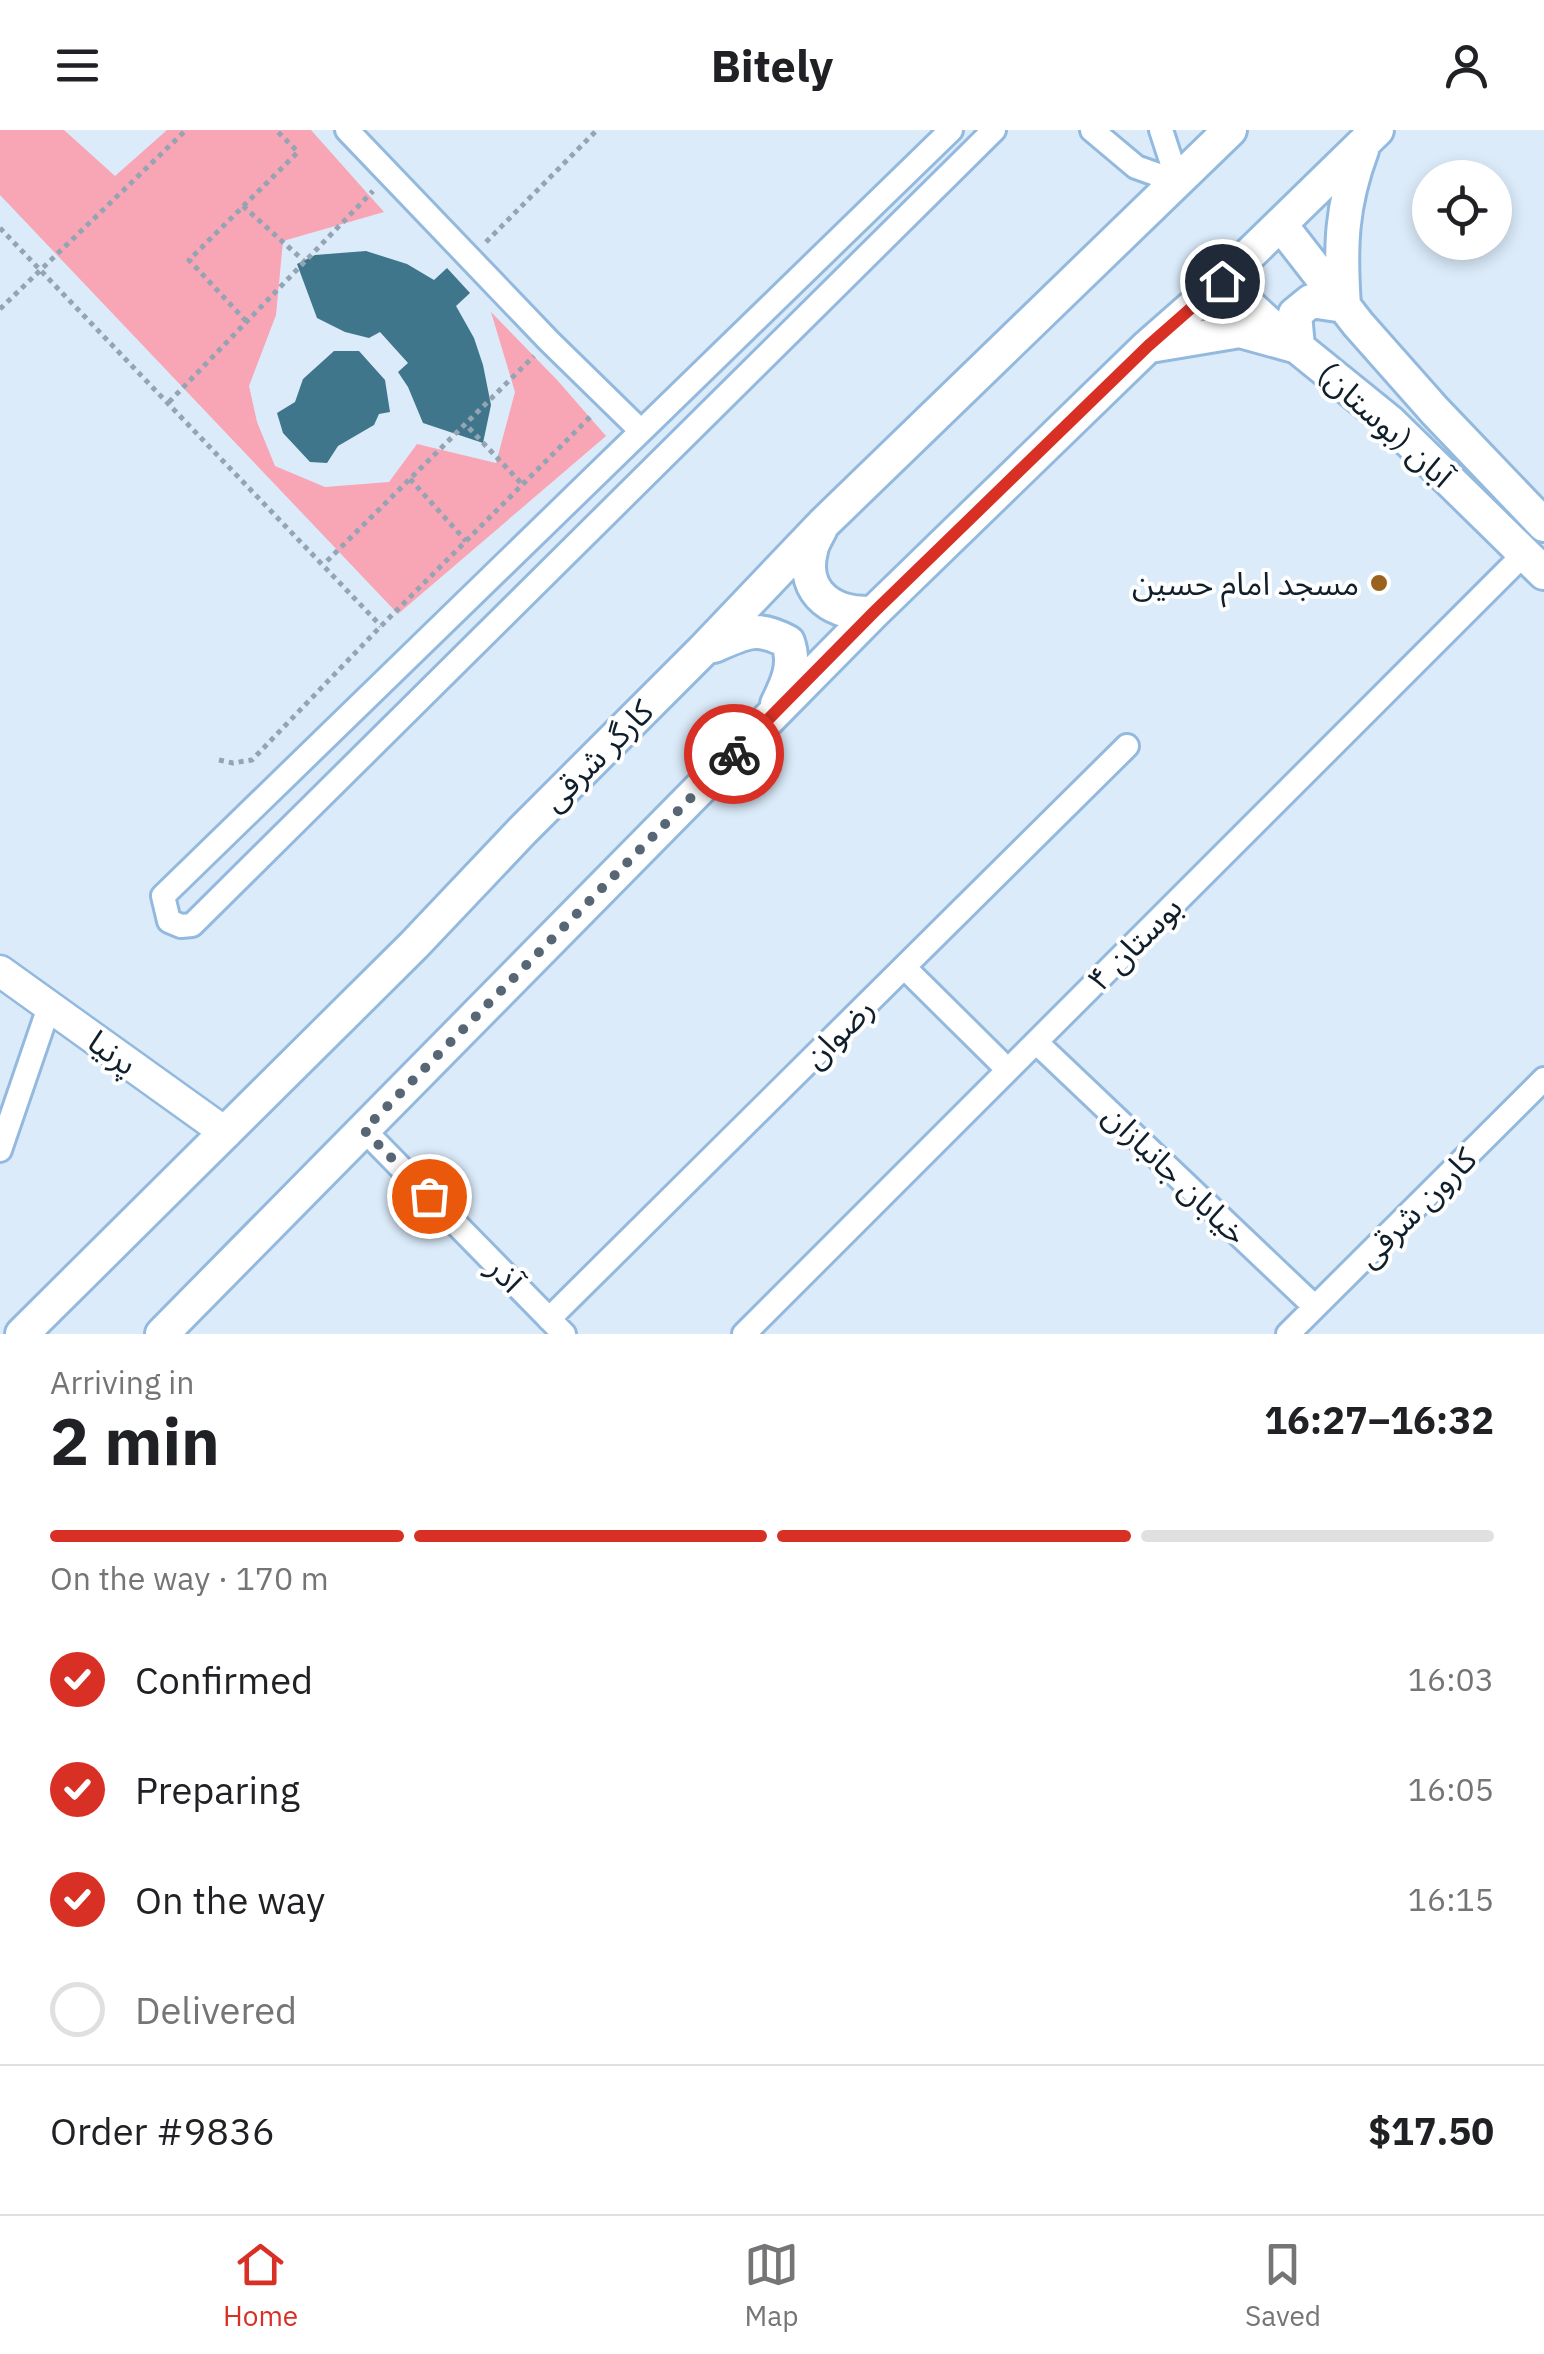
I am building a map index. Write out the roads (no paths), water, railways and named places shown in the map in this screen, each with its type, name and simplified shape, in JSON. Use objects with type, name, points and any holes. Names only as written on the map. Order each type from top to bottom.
[{"type":"main road","name":"کارگر شرقی","points":[[22,1334],[414,945],[823,524],[1230,130]]},
{"type":"main road","points":[[162,1334],[874,612],[1371,136]]},
{"type":"main road","points":[[1148,346],[1240,331],[1298,347],[1295,314],[1311,301],[1344,306],[1343,218],[1350,182],[1371,136]]},
{"type":"main road","name":"آبان (بوستان)","points":[[1281,224],[1344,306],[1544,525]]},
{"type":"main road","name":"آبان (بوستان)","points":[[1222,281],[1390,422],[1534,563]]},
{"type":"main road","points":[[823,524],[810,551],[810,574],[818,594],[834,607],[854,614],[874,612]]},
{"type":"main road","points":[[702,651],[746,632],[769,632],[788,642],[793,656],[787,683],[770,717]]},
{"type":"street","points":[[347,130],[641,431]]},
{"type":"street","points":[[950,130],[163,896],[169,921],[192,925],[994,130]]},
{"type":"street","points":[[1092,130],[1136,167],[1178,182]]},
{"type":"street","points":[[1160,130],[1178,182]]},
{"type":"street","name":"بوستان ۴","points":[[744,1334],[1036,1042],[1534,563]]},
{"type":"street","name":"رضوان","points":[[557,1326],[904,967],[1127,746]]},
{"type":"street","points":[[904,967],[1008,1070]]},
{"type":"street","name":"پرنیا","points":[[0,971],[226,1133]]},
{"type":"street","points":[[0,1150],[50,1007]]},
{"type":"street","name":"خیابان جانبازان","points":[[1036,1042],[1315,1307]]},
{"type":"street","name":"کارون شرقی","points":[[1288,1334],[1544,1079]]},
{"type":"street","name":"آذر","points":[[364,1130],[557,1326]]},
{"type":"place","name":"مسجد امام حسین","points":[[1379,583]]}]
